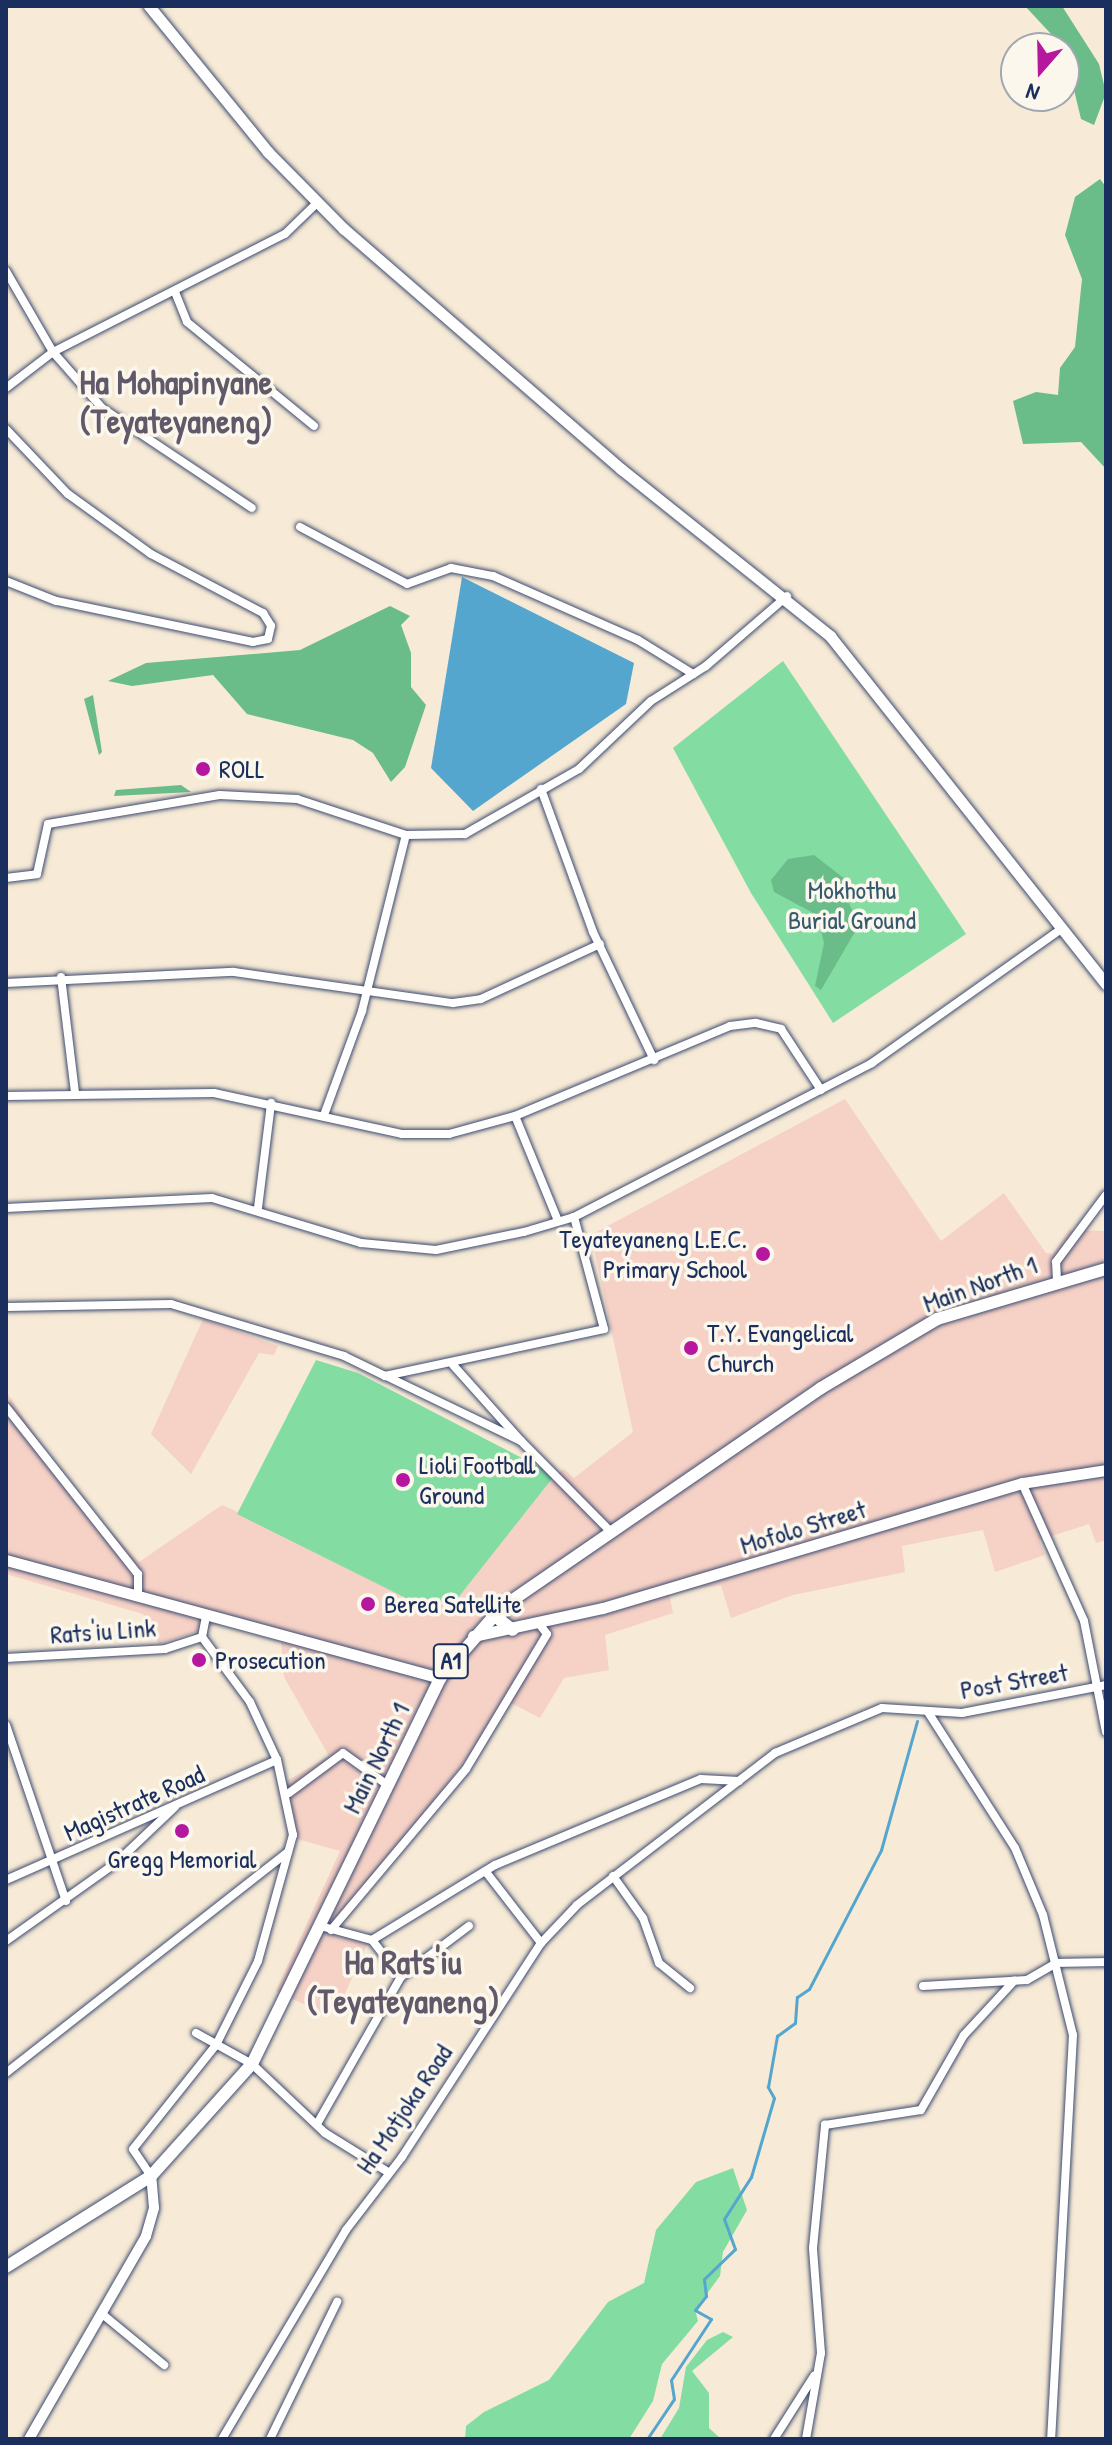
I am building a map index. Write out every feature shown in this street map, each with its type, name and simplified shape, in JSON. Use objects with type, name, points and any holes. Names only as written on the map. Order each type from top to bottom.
[{"type":"main road","points":[[149,6],[317,203],[621,469],[788,596],[830,636],[1060,930],[1106,984]]},
{"type":"main road","name":"Main North 1","points":[[6,2267],[151,2176],[252,2064],[328,1929],[386,1784],[440,1678],[473,1636],[501,1608],[821,1388],[937,1319],[1057,1280],[1106,1269]]},
{"type":"main road","name":"Mofolo Street","points":[[473,1636],[540,1625],[1022,1483],[1106,1470]]},
{"type":"main road","points":[[6,1560],[440,1678]]},
{"type":"main road","points":[[501,1608],[500,1620],[513,1630]]},
{"type":"street","points":[[6,388],[53,352],[285,234],[317,203]]},
{"type":"street","points":[[6,271],[53,352],[102,408],[252,508]]},
{"type":"street","points":[[175,292],[187,322],[314,426]]},
{"type":"street","points":[[6,429],[68,494],[151,554],[263,613],[271,626],[262,642],[209,634],[56,601],[6,581]]},
{"type":"street","points":[[300,527],[407,584],[451,568],[493,576],[638,640],[693,674]]},
{"type":"street","points":[[6,878],[37,874],[48,824],[220,795],[297,799],[406,835],[465,834],[579,769],[788,596]]},
{"type":"street","points":[[541,789],[600,944],[654,1060]]},
{"type":"street","points":[[324,1115],[364,988],[406,835]]},
{"type":"street","points":[[6,1208],[212,1198],[258,1208],[361,1243],[436,1250],[574,1217],[821,1090],[1060,930]]},
{"type":"street","points":[[6,983],[61,977],[234,972],[364,988],[432,1001],[481,999],[600,944]]},
{"type":"street","points":[[61,977],[75,1092]]},
{"type":"street","points":[[6,1096],[75,1092],[214,1093],[402,1134],[449,1134],[515,1116],[730,1026],[770,1024],[821,1090]]},
{"type":"street","points":[[258,1208],[271,1103]]},
{"type":"street","points":[[515,1116],[558,1221]]},
{"type":"street","points":[[1057,1280],[1056,1262],[1106,1195]]},
{"type":"street","points":[[385,1376],[453,1365],[604,1329],[574,1217]]},
{"type":"street","points":[[6,1307],[171,1304],[344,1356],[521,1441]]},
{"type":"street","points":[[453,1365],[521,1441],[611,1532]]},
{"type":"street","points":[[6,1407],[138,1574],[138,1594]]},
{"type":"street","points":[[1022,1483],[1084,1621],[1106,1732]]},
{"type":"street","points":[[29,2439],[146,2236],[154,2208],[151,2176],[133,2149],[216,2045],[258,1961],[288,1852],[289,1793],[250,1702],[202,1637],[206,1616]]},
{"type":"street","points":[[401,1977],[372,1940],[328,1929],[466,1769],[547,1634],[540,1625]]},
{"type":"street","name":"Rats'iu Link","points":[[6,1658],[165,1649],[202,1637]]},
{"type":"street","name":"Post Street","points":[[910,1709],[962,1713],[1106,1685]]},
{"type":"street","name":"Ha Motjoka Road","points":[[222,2439],[254,2374],[541,1943],[613,1876],[775,1753],[882,1708],[910,1709]]},
{"type":"street","points":[[928,1712],[999,1814],[1057,1963],[1075,2058],[1051,2439]]},
{"type":"street","points":[[6,1725],[66,1901]]},
{"type":"street","points":[[289,1793],[343,1753],[386,1784]]},
{"type":"street","name":"Magistrate Road","points":[[6,1880],[277,1760]]},
{"type":"street","points":[[372,1940],[486,1872],[701,1779],[740,1781]]},
{"type":"street","points":[[6,1941],[66,1901],[175,1806]]},
{"type":"street","points":[[6,2073],[288,1852]]},
{"type":"street","points":[[486,1872],[541,1943]]},
{"type":"street","points":[[613,1876],[643,1918],[659,1963],[690,1988]]},
{"type":"street","points":[[317,2124],[401,1977],[469,1926]]},
{"type":"street","points":[[923,1986],[1014,1981],[1041,1976],[1057,1963],[1106,1962]]},
{"type":"street","points":[[806,2439],[818,2369],[813,2248],[825,2125],[921,2110],[964,2035],[1014,1981]]},
{"type":"street","points":[[196,2033],[252,2064],[317,2124],[388,2172]]},
{"type":"street","points":[[270,2439],[337,2302]]},
{"type":"street","points":[[101,2313],[164,2365]]},
{"type":"street","points":[[774,2439],[818,2369]]},
{"type":"shaded area","points":[[845,1099],[941,1241],[1004,1193],[1046,1253],[1053,1254],[1069,1230],[1106,1231],[1106,1540],[1096,1543],[1089,1524],[1039,1540],[1045,1555],[995,1572],[983,1530],[902,1546],[905,1572],[793,1595],[731,1618],[721,1585],[669,1593],[673,1613],[605,1635],[609,1670],[564,1678],[540,1718],[509,1702],[340,1927],[370,1938],[343,1998],[320,2012],[276,1991],[340,1851],[290,1837],[280,1785],[329,1756],[284,1677],[281,1640],[219,1624],[159,1644],[143,1614],[6,1574],[6,1391],[64,1480],[139,1562],[222,1505],[450,1608],[555,1475],[564,1469],[574,1478],[633,1432],[591,1235]]},
{"type":"shaded area","points":[[203,1319],[278,1346],[274,1355],[259,1353],[191,1474],[151,1434]]},
{"type":"green space","points":[[1025,6],[1062,6],[1079,32],[1049,32]]},
{"type":"green space","points":[[1080,34],[1099,64],[1106,93],[1094,125],[1081,119]]},
{"type":"green space","points":[[1100,179],[1106,187],[1106,469],[1081,442],[1023,444],[1013,401],[1036,392],[1058,395],[1060,368],[1075,347],[1082,279],[1065,235],[1075,197]]},
{"type":"green space","points":[[390,606],[410,616],[401,625],[411,653],[411,687],[426,705],[405,767],[391,782],[373,753],[353,740],[247,714],[213,675],[132,686],[108,681],[146,663],[300,650]]},
{"type":"green space","name":"Mokhothu Burial Ground","points":[[783,661],[966,934],[833,1023],[751,893],[673,748]]},
{"type":"green space","points":[[93,695],[102,752],[99,755],[84,699]]},
{"type":"green space","points":[[181,785],[191,792],[114,796],[116,790]]},
{"type":"green space","points":[[814,855],[850,883],[848,901],[859,925],[821,990],[815,986],[824,943],[817,915],[774,892],[771,880],[788,859]]},
{"type":"green space","name":"Lioli Football Ground","points":[[316,1360],[358,1373],[555,1475],[450,1608],[435,1598],[422,1606],[237,1514]]},
{"type":"green space","points":[[733,2168],[747,2210],[723,2252],[720,2276],[695,2310],[698,2321],[662,2364],[653,2401],[629,2439],[465,2439],[466,2426],[484,2412],[549,2380],[608,2302],[644,2283],[656,2230],[696,2182]]},
{"type":"green space","points":[[723,2332],[733,2337],[692,2371],[709,2393],[709,2428],[721,2439],[660,2439],[679,2408],[686,2367],[707,2340]]},
{"type":"water","points":[[462,577],[634,663],[626,704],[473,811],[431,768]]},
{"type":"waterway","points":[[647,2439],[674,2399],[671,2380],[711,2319],[695,2310],[706,2296],[704,2279],[735,2249],[724,2219],[751,2177],[774,2098],[768,2087],[777,2036],[795,2023],[797,1997],[809,1989],[881,1850],[917,1721]]},
{"type":"place","name":"ROLL","points":[[203,769]]},
{"type":"place","name":"Teyateyaneng L.E.C. Primary School","points":[[763,1254]]},
{"type":"place","name":"T.Y. Evangelical Church","points":[[691,1348]]},
{"type":"place","name":"Lioli Football Ground","points":[[403,1480]]},
{"type":"place","name":"Berea Satellite","points":[[368,1604]]},
{"type":"place","name":"Prosecution","points":[[199,1660]]},
{"type":"place","name":"Gregg Memorial","points":[[182,1831]]},
{"type":"district","name":"Ha Mohapinyane (Teyateyaneng)","points":[[176,402]]},
{"type":"district","name":"Ha Rats'iu (Teyateyaneng)","points":[[403,1982]]}]
